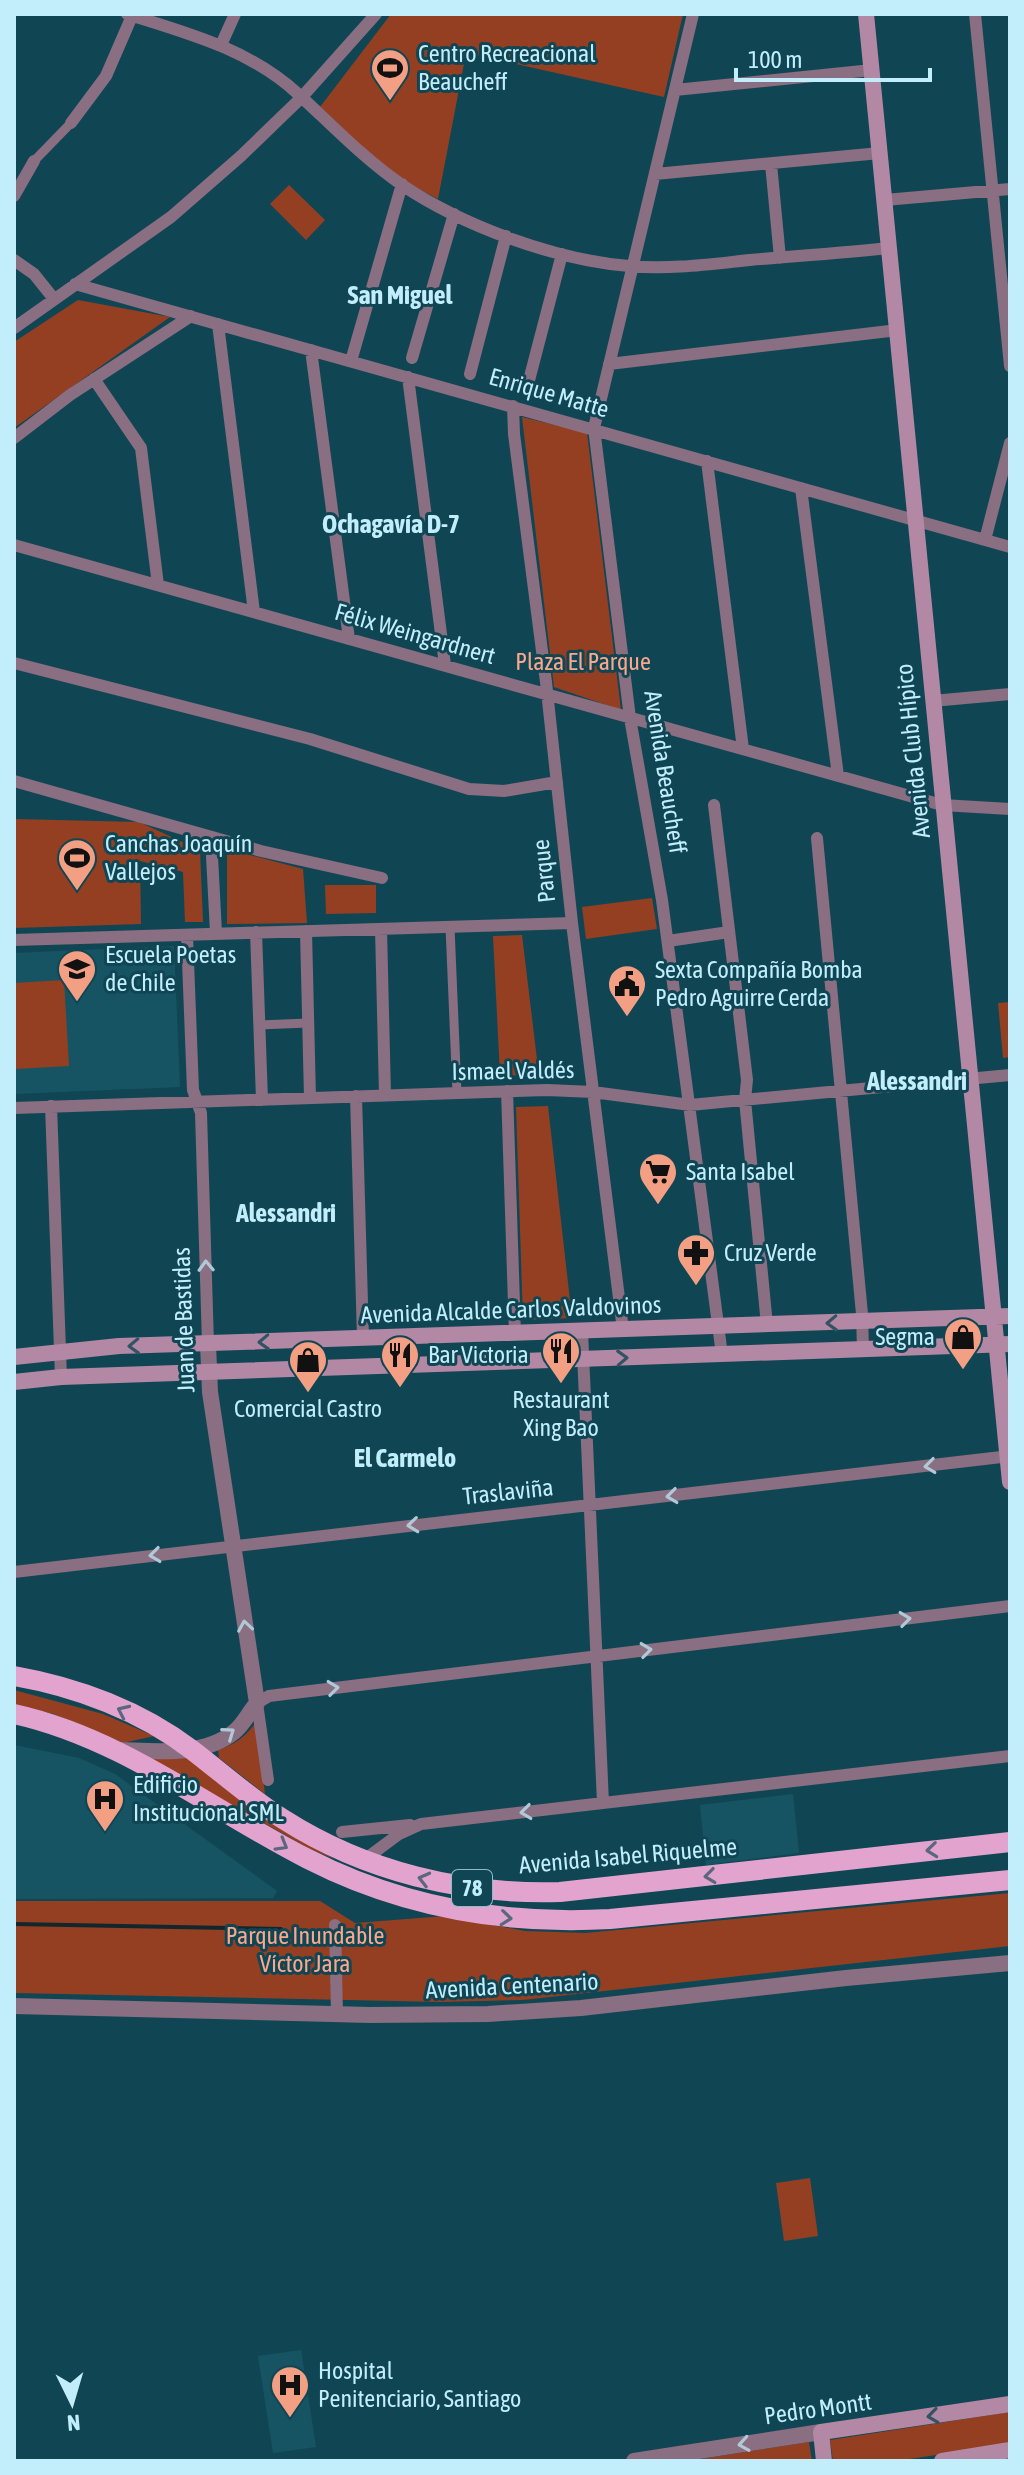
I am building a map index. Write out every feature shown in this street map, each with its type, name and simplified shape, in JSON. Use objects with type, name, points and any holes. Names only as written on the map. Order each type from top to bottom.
[{"type":"highway","name":"Avenida Isabel Riquelme","points":[[14,1676],[53,1684],[101,1700],[154,1726],[191,1749],[247,1795],[286,1821],[364,1860],[417,1878],[459,1886],[504,1892],[560,1892],[1010,1842]]},
{"type":"highway","name":"78","points":[[14,1714],[117,1750],[331,1870],[404,1897],[481,1915],[545,1921],[610,1919],[1010,1880]]},
{"type":"main road","name":"Avenida Club Hípico","points":[[866,14],[970,1079],[1002,1317],[1010,1482]]},
{"type":"main road","name":"Avenida Alcalde Carlos Valdovinos","points":[[14,1357],[59,1351],[208,1344],[1002,1317]]},
{"type":"main road","points":[[453,1336],[453,1364]]},
{"type":"main road","points":[[333,1340],[335,1367]]},
{"type":"main road","points":[[14,1382],[61,1377],[1003,1345]]},
{"type":"main road","name":"Pedro Montt","points":[[821,2432],[1010,2404]]},
{"type":"main road","points":[[821,2432],[824,2461]]},
{"type":"main road","points":[[949,2460],[1010,2450]]},
{"type":"street","points":[[221,45],[235,14]]},
{"type":"street","points":[[14,328],[171,217],[301,98],[376,14]]},
{"type":"street","name":"Avenida Beaucheff","points":[[693,14],[594,428],[630,718],[668,941],[722,1355]]},
{"type":"street","points":[[975,14],[1006,296],[1010,366]]},
{"type":"street","points":[[14,196],[34,161],[71,123],[106,76],[129,15],[221,45],[258,65],[402,184],[454,214],[506,236],[562,254],[632,267],[702,265],[890,248]]},
{"type":"street","points":[[675,90],[872,70]]},
{"type":"street","points":[[655,174],[880,153]]},
{"type":"street","points":[[771,164],[780,258]]},
{"type":"street","points":[[351,361],[402,184]]},
{"type":"street","points":[[885,200],[1010,189]]},
{"type":"street","points":[[412,358],[454,214]]},
{"type":"street","points":[[470,374],[506,236]]},
{"type":"street","points":[[527,388],[562,254]]},
{"type":"street","points":[[14,260],[34,274],[54,299]]},
{"type":"street","name":"Enrique Matte","points":[[75,284],[1010,547]]},
{"type":"street","points":[[14,438],[94,379],[191,316]]},
{"type":"street","points":[[218,324],[254,612]]},
{"type":"street","points":[[609,364],[898,330]]},
{"type":"street","points":[[311,350],[349,639]]},
{"type":"street","points":[[408,377],[445,665]]},
{"type":"street","points":[[94,379],[141,448],[158,585]]},
{"type":"street","name":"Parque","points":[[513,406],[572,923],[623,1330]]},
{"type":"street","points":[[985,540],[1010,443]]},
{"type":"street","points":[[707,461],[743,749]]},
{"type":"street","points":[[801,488],[838,776]]},
{"type":"street","name":"Félix Weingardnert","points":[[14,545],[942,805],[1010,809]]},
{"type":"street","points":[[14,663],[376,758],[469,789],[504,791],[557,782]]},
{"type":"street","points":[[932,701],[1010,694]]},
{"type":"street","points":[[376,758],[377,772]]},
{"type":"street","points":[[14,781],[211,837],[382,878]]},
{"type":"street","points":[[714,805],[747,1080],[745,1100],[767,1325]]},
{"type":"street","points":[[211,837],[216,933]]},
{"type":"street","points":[[817,838],[863,1322],[863,1350]]},
{"type":"street","points":[[14,940],[572,923]]},
{"type":"street","points":[[450,927],[457,1093]]},
{"type":"street","points":[[381,929],[385,1095]]},
{"type":"street","points":[[306,931],[310,1098]]},
{"type":"street","points":[[256,932],[262,1100]]},
{"type":"street","points":[[668,941],[729,932]]},
{"type":"street","name":"Juan de Bastidas","points":[[187,935],[193,1090],[201,1113],[208,1372],[268,1780]]},
{"type":"street","points":[[259,1025],[308,1023]]},
{"type":"street","name":"Ismael Valdés","points":[[14,1108],[507,1091],[593,1092],[690,1105],[1010,1075]]},
{"type":"street","points":[[507,1091],[515,1334]]},
{"type":"street","points":[[356,1096],[363,1338]]},
{"type":"street","points":[[51,1106],[61,1377]]},
{"type":"street","points":[[582,1331],[603,1803]]},
{"type":"street","name":"Traslaviña","points":[[14,1572],[1009,1456]]},
{"type":"street","points":[[117,1750],[191,1749],[215,1743],[233,1733],[257,1703],[275,1695],[1010,1606]]},
{"type":"street","points":[[342,1832],[1010,1756]]},
{"type":"street","points":[[364,1860],[399,1834],[421,1824]]},
{"type":"street","points":[[335,1925],[337,2014]]},
{"type":"street","name":"Avenida Centenario","points":[[14,2006],[441,2016],[519,2013],[1010,1963]]},
{"type":"street","name":"Pedro Montt","points":[[634,2461],[821,2432]]},
{"type":"shaded area","name":"Escuela Poetas de Chile","points":[[174,946],[180,1087],[14,1094],[14,953]]},
{"type":"shaded area","name":"Edificio Institucional SML","points":[[14,1745],[79,1758],[115,1774],[277,1891],[273,1898],[14,1899]]},
{"type":"shaded area","points":[[793,1794],[799,1853],[706,1865],[700,1805]]},
{"type":"shaded area","name":"Hospital Penitenciario, Santiago","points":[[301,2350],[316,2447],[273,2453],[258,2356]]},
{"type":"green space","name":"Centro Recreacional Beaucheff","points":[[391,14],[683,14],[664,97],[466,53],[438,199],[402,180],[323,114],[320,107]]},
{"type":"green space","points":[[289,185],[325,220],[306,240],[270,204]]},
{"type":"green space","points":[[78,300],[170,317],[14,428],[14,342]]},
{"type":"green space","name":"Plaza El Parque","points":[[522,417],[587,433],[621,710],[554,687]]},
{"type":"green space","name":"Canchas Joaquín Vallejos","points":[[14,819],[139,822],[200,850],[203,922],[185,922],[183,872],[140,861],[141,924],[14,928]]},
{"type":"green space","points":[[227,849],[303,869],[307,923],[227,924]]},
{"type":"green space","points":[[325,885],[376,885],[376,913],[326,914]]},
{"type":"green space","points":[[652,898],[657,929],[586,939],[582,907]]},
{"type":"green space","points":[[522,935],[539,1076],[500,1075],[493,936]]},
{"type":"green space","points":[[64,980],[69,1066],[15,1069],[14,983]]},
{"type":"green space","points":[[1010,1002],[1010,1057],[1003,1058],[998,1003]]},
{"type":"green space","points":[[548,1106],[572,1318],[523,1320],[516,1107]]},
{"type":"green space","points":[[14,1690],[103,1714],[154,1736],[123,1743],[53,1714],[14,1704]]},
{"type":"green space","points":[[256,1722],[265,1794],[219,1758],[218,1750],[240,1739]]},
{"type":"green space","points":[[149,1758],[188,1758],[277,1826],[334,1859],[308,1848]]},
{"type":"green space","name":"Parque Inundable Víctor Jara","points":[[1010,1893],[1010,1946],[523,2000],[441,2002],[14,1993],[14,1901],[320,1901],[355,1923],[446,1916],[525,1931],[585,1933]]},
{"type":"green space","points":[[810,2178],[818,2236],[784,2241],[776,2183]]},
{"type":"green space","points":[[1010,2412],[1010,2444],[896,2461],[833,2461],[830,2440]]},
{"type":"green space","points":[[809,2442],[812,2461],[687,2461]]},
{"type":"waterway","points":[[14,1924],[281,1929]]},
{"type":"place","name":"Centro Recreacional Beaucheff","points":[[390,102]]},
{"type":"place","name":"Canchas Joaquín Vallejos","points":[[77,892]]},
{"type":"place","name":"Escuela Poetas de Chile","points":[[77,1003]]},
{"type":"place","name":"Sexta Compañía Bomba Pedro Aguirre Cerda","points":[[627,1018]]},
{"type":"place","name":"Santa Isabel","points":[[658,1206]]},
{"type":"place","name":"Cruz Verde","points":[[696,1287]]},
{"type":"place","name":"Segma","points":[[963,1371]]},
{"type":"place","name":"Restaurant Xing Bao","points":[[561,1385]]},
{"type":"place","name":"Bar Victoria","points":[[400,1389]]},
{"type":"place","name":"Comercial Castro","points":[[308,1394]]},
{"type":"place","name":"Edificio Institucional SML","points":[[105,1833]]},
{"type":"place","name":"Hospital Penitenciario, Santiago","points":[[290,2419]]},
{"type":"district","name":"San Miguel","points":[[400,295]]},
{"type":"district","name":"Ochagavía D-7","points":[[391,524]]},
{"type":"district","name":"Alessandri","points":[[917,1081]]},
{"type":"district","name":"Alessandri","points":[[286,1213]]},
{"type":"district","name":"El Carmelo","points":[[405,1458]]}]
